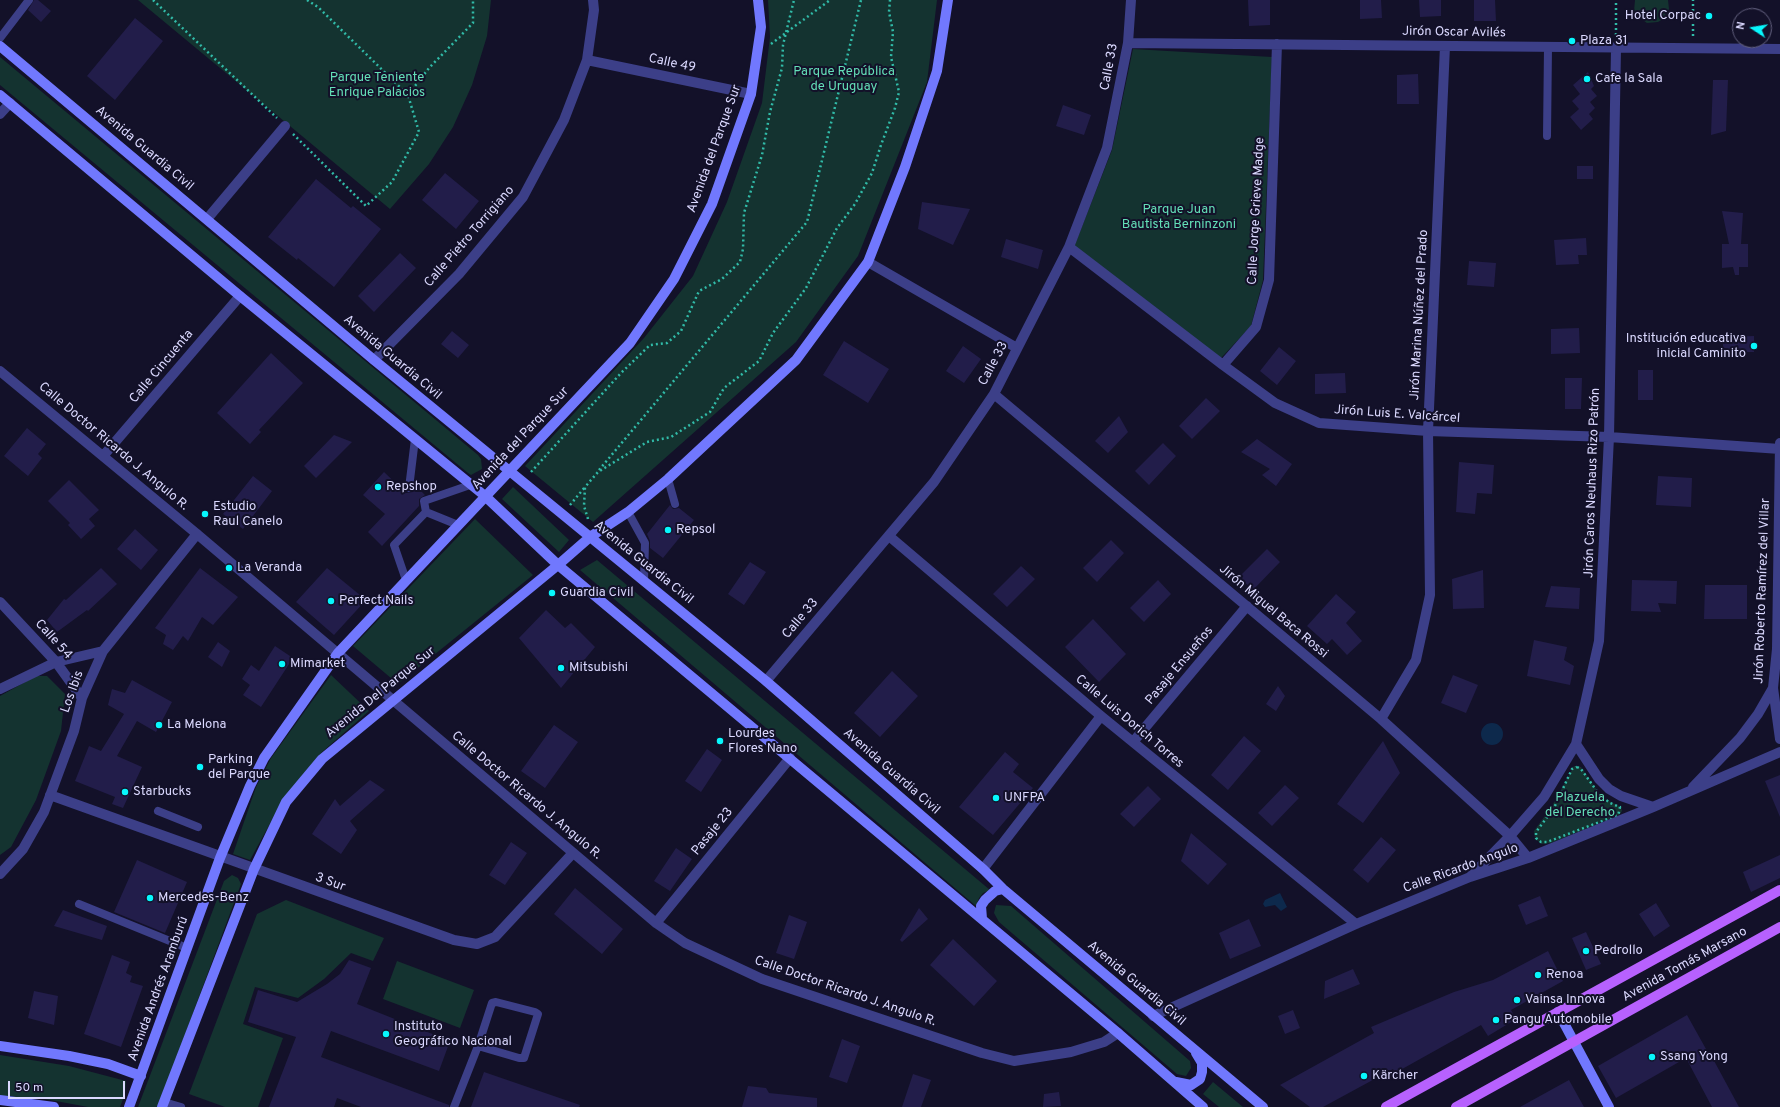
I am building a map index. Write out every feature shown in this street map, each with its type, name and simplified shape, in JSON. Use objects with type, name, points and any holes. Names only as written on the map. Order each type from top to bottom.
[{"type":"main road","name":"Avenida del Parque Sur","points":[[220,858],[250,786],[264,758],[338,653],[630,343],[674,279],[712,204],[751,94],[761,27],[758,0]]},
{"type":"main road","points":[[558,565],[590,537],[628,512],[668,479],[796,360],[868,262],[905,167],[937,71],[948,0]]},
{"type":"main road","name":"Avenida Guardia Civil","points":[[0,46],[374,360],[766,682],[983,868],[1003,889],[1263,1107]]},
{"type":"main road","points":[[0,95],[240,296],[485,496],[558,565],[1118,1033],[1203,1107]]},
{"type":"main road","name":"Avenida Del Parque Sur","points":[[254,869],[286,802],[322,759],[558,565]]},
{"type":"main road","name":"Avenida Andrés Aramburú","points":[[130,1107],[220,858]]},
{"type":"main road","points":[[163,1104],[254,869]]},
{"type":"main road","points":[[982,919],[981,906],[985,900],[996,891],[1003,889]]},
{"type":"main road","name":"Avenida Tomás Marsano","points":[[1386,1107],[1780,890]]},
{"type":"main road","name":"Avenida Tomás Marsano","points":[[1456,1107],[1574,1040],[1780,927]]},
{"type":"main road","points":[[1558,1012],[1609,1107]]},
{"type":"main road","points":[[0,1046],[76,1057],[108,1064],[141,1076]]},
{"type":"main road","points":[[1174,1081],[1192,1085],[1200,1079],[1202,1063],[1192,1048]]},
{"type":"main road","points":[[0,1100],[54,1107]]},
{"type":"street","name":"Calle Pietro Torrigiano","points":[[374,360],[459,274],[524,197],[564,120],[587,60],[594,10],[593,0]]},
{"type":"street","name":"Calle 33","points":[[766,682],[934,482],[994,394],[1069,247],[1107,148],[1128,43],[1130,0]]},
{"type":"street","name":"Jirón Oscar Avilés","points":[[1128,43],[1616,49],[1780,49]]},
{"type":"street","name":"Calle Jorge Grieve Madge","points":[[1223,365],[1256,327],[1269,280],[1277,44]]},
{"type":"street","name":"Jirón Marina Núñez del Prado","points":[[1382,719],[1416,660],[1430,595],[1428,431],[1445,46]]},
{"type":"street","name":"Jirón Caros Neuhaus Rizo Patrón","points":[[1470,877],[1510,836],[1544,797],[1576,744],[1599,641],[1609,437],[1616,49]]},
{"type":"street","name":"Calle 49","points":[[587,60],[751,94]]},
{"type":"street","points":[[0,114],[10,103]]},
{"type":"street","points":[[207,219],[285,126]]},
{"type":"street","name":"Jirón Luis E. Valcárcel","points":[[1069,247],[1223,365],[1274,402],[1318,423],[1428,431],[1609,437],[1780,449]]},
{"type":"street","points":[[868,262],[1018,348]]},
{"type":"street","name":"Calle Cincuenta","points":[[104,455],[240,296]]},
{"type":"street","name":"Calle Doctor Ricardo J. Angulo R.","points":[[0,371],[104,455],[656,923],[685,943],[762,979],[982,1053],[1014,1061],[1071,1052],[1104,1042],[1118,1033]]},
{"type":"street","name":"Jirón Miguel Baca Rossi","points":[[994,394],[1382,719],[1510,836],[1528,858]]},
{"type":"street","name":"Jirón Roberto Ramírez del Villar","points":[[1780,443],[1777,649],[1773,688],[1780,739]]},
{"type":"street","name":"Los Ibis","points":[[0,874],[23,849],[44,812],[74,731],[82,698],[103,651],[197,534]]},
{"type":"street","name":"Calle Luis Dorich Torres","points":[[889,536],[1101,716],[1356,924]]},
{"type":"street","name":"Calle 54","points":[[0,602],[56,662],[82,698]]},
{"type":"street","name":"Pasaje Ensueños","points":[[1133,742],[1247,606]]},
{"type":"street","points":[[0,689],[56,662],[103,651]]},
{"type":"street","points":[[1689,791],[1740,738],[1758,714],[1773,688]]},
{"type":"street","points":[[983,868],[1101,716]]},
{"type":"street","points":[[1576,744],[1599,779],[1609,789],[1621,796],[1653,807]]},
{"type":"street","name":"Calle Ricardo Angulo","points":[[1153,1016],[1356,924],[1470,877],[1528,858],[1653,807],[1780,752]]},
{"type":"street","name":"Pasaje 23","points":[[656,923],[790,758]]},
{"type":"street","name":"3 Sur","points":[[50,796],[220,858],[454,940],[477,944],[495,937],[573,853]]},
{"type":"lane","points":[[0,38],[29,0]]},
{"type":"lane","points":[[1547,136],[1548,48]]},
{"type":"lane","points":[[409,488],[414,439]]},
{"type":"lane","points":[[668,479],[675,504]]},
{"type":"lane","points":[[426,512],[424,502],[470,485]]},
{"type":"lane","points":[[426,512],[458,525]]},
{"type":"lane","points":[[406,580],[394,545],[426,512]]},
{"type":"lane","points":[[628,512],[645,543],[644,581]]},
{"type":"lane","points":[[158,811],[198,827]]},
{"type":"lane","points":[[80,904],[187,948]]},
{"type":"lane","points":[[454,1107],[478,1046],[490,1005],[494,1002],[538,1014],[524,1058],[519,1058],[478,1046]]},
{"type":"lane","points":[[163,1104],[181,1107]]},
{"type":"path","points":[[153,0],[366,206],[392,182],[419,132],[408,95],[318,7],[307,0]]},
{"type":"path","points":[[408,95],[429,68],[473,23],[473,0]]},
{"type":"path","points":[[757,54],[830,0]]},
{"type":"path","points":[[562,514],[807,222],[860,0]]},
{"type":"path","points":[[598,472],[647,442],[671,437],[710,412],[724,388],[759,361],[774,334],[806,288],[837,228],[855,204],[872,173],[881,145],[896,108],[899,92],[891,58],[893,32],[888,12],[890,0]]},
{"type":"path","points":[[1616,0],[1616,49]]},
{"type":"path","points":[[1693,48],[1694,0]]},
{"type":"path","points":[[585,487],[584,506],[590,523],[590,537]]},
{"type":"path","points":[[1574,768],[1579,768],[1599,794],[1610,803],[1620,807],[1618,815],[1547,842],[1541,842],[1536,838],[1536,832],[1554,808],[1561,794],[1572,770],[1574,768]]},
{"type":"path","points":[[1561,794],[1570,801]]},
{"type":"green space","name":"Parque Teniente Enrique Palacios","points":[[138,0],[491,0],[487,36],[472,85],[453,127],[429,164],[390,209]]},
{"type":"green space","name":"Parque República de Uruguay","points":[[768,0],[937,0],[927,82],[858,256],[796,342],[593,522],[525,466],[644,338],[693,276],[727,202],[762,103],[770,37]]},
{"type":"green space","points":[[1635,0],[1668,0],[1669,9],[1663,19],[1658,22],[1647,23],[1637,16],[1634,11]]},
{"type":"green space","name":"Parque Juan Bautista Berninzoni","points":[[1133,49],[1272,57],[1263,280],[1251,326],[1221,358],[1074,247],[1112,150]]},
{"type":"green space","points":[[0,57],[478,455],[481,459],[482,469],[471,475],[468,473],[0,85]]},
{"type":"green space","points":[[513,487],[569,540],[559,552],[502,499]]},
{"type":"green space","points":[[475,519],[533,575],[398,684],[353,646]]},
{"type":"green space","points":[[597,560],[990,890],[983,893],[976,906],[580,570]]},
{"type":"green space","points":[[331,675],[369,711],[322,752],[283,800],[250,860],[233,854],[256,787],[271,758]]},
{"type":"green space","points":[[36,676],[47,676],[65,694],[61,731],[36,800],[11,847],[0,855],[0,696]]},
{"type":"green space","name":"Plazuela del Derecho","points":[[1574,766],[1581,767],[1599,793],[1609,801],[1621,807],[1622,811],[1619,815],[1551,843],[1542,844],[1535,839],[1534,831],[1552,806]]},
{"type":"green space","points":[[232,875],[238,878],[241,884],[158,1107],[138,1107],[224,881]]},
{"type":"green space","points":[[286,900],[384,938],[373,961],[351,953],[324,979],[298,998],[255,987],[243,1024],[283,1038],[258,1107],[225,1107],[189,1094],[257,914]]},
{"type":"green space","points":[[996,905],[1011,906],[1190,1061],[1191,1068],[1186,1076],[1177,1074],[999,922],[994,913]]},
{"type":"green space","points":[[397,961],[474,990],[460,1028],[383,999]]},
{"type":"green space","points":[[0,1055],[69,1066],[126,1081],[125,1094],[120,1107],[88,1107],[45,1099],[0,1096]]},
{"type":"green space","points":[[1213,1082],[1243,1107],[1219,1107],[1203,1094]]},
{"type":"water","points":[[1492,723],[1500,726],[1503,734],[1500,742],[1492,745],[1484,742],[1481,734],[1484,726]]},
{"type":"water","points":[[1280,893],[1287,907],[1281,911],[1275,905],[1265,907],[1263,904],[1265,900]]},
{"type":"building","points":[[34,0],[38,0],[51,11],[41,22],[28,10]]},
{"type":"building","points":[[1248,0],[1270,0],[1270,25],[1249,26]]},
{"type":"building","points":[[1360,0],[1381,0],[1382,18],[1360,19]]},
{"type":"building","points":[[1419,0],[1441,0],[1441,16],[1420,17]]},
{"type":"building","points":[[1474,0],[1495,0],[1496,21],[1474,21]]},
{"type":"building","points":[[135,18],[163,41],[115,100],[87,76]]},
{"type":"building","points":[[1588,72],[1594,86],[1591,89],[1597,96],[1590,102],[1595,108],[1589,114],[1593,119],[1581,130],[1570,117],[1579,109],[1572,101],[1580,94],[1573,85]]},
{"type":"building","points":[[1418,74],[1419,104],[1397,104],[1397,75]]},
{"type":"building","points":[[1713,80],[1728,80],[1726,131],[1711,135]]},
{"type":"building","points":[[1063,105],[1091,115],[1084,135],[1056,126]]},
{"type":"building","points":[[1577,166],[1593,166],[1593,179],[1577,179]]},
{"type":"building","points":[[445,173],[479,201],[456,229],[422,200]]},
{"type":"building","points":[[316,179],[351,208],[353,206],[381,229],[334,287],[298,258],[297,260],[268,237]]},
{"type":"building","points":[[922,202],[970,209],[953,245],[918,229]]},
{"type":"building","points":[[1722,211],[1743,213],[1741,244],[1748,244],[1748,267],[1739,267],[1739,275],[1735,275],[1733,267],[1722,268],[1722,244],[1729,244]]},
{"type":"building","points":[[1586,238],[1587,255],[1578,255],[1579,264],[1556,265],[1554,240]]},
{"type":"building","points":[[1006,239],[1043,250],[1038,269],[1001,257]]},
{"type":"building","points":[[400,253],[416,268],[374,312],[358,296]]},
{"type":"building","points":[[1469,261],[1496,263],[1494,287],[1467,285]]},
{"type":"building","points":[[1579,328],[1580,353],[1551,354],[1551,329]]},
{"type":"building","points":[[452,331],[469,345],[458,358],[441,344]]},
{"type":"building","points":[[1754,336],[1754,352],[1723,352],[1723,337]]},
{"type":"building","points":[[844,341],[889,369],[868,403],[823,375]]},
{"type":"building","points":[[963,346],[981,359],[964,383],[946,371]]},
{"type":"building","points":[[1279,347],[1296,361],[1277,385],[1260,371]]},
{"type":"building","points":[[271,353],[303,383],[259,430],[261,432],[250,444],[217,413]]},
{"type":"building","points":[[1638,370],[1653,370],[1653,400],[1638,400]]},
{"type":"building","points":[[1345,373],[1346,393],[1315,394],[1315,374]]},
{"type":"building","points":[[1565,378],[1582,378],[1581,409],[1565,409]]},
{"type":"building","points":[[1206,398],[1220,411],[1192,439],[1179,426]]},
{"type":"building","points":[[1119,416],[1128,432],[1108,453],[1095,441]]},
{"type":"building","points":[[27,428],[46,444],[38,454],[42,458],[28,476],[4,456]]},
{"type":"building","points":[[334,435],[352,442],[316,478],[304,466]]},
{"type":"building","points":[[1257,439],[1292,464],[1276,486],[1262,475],[1270,469],[1241,452]]},
{"type":"building","points":[[1163,443],[1176,456],[1149,485],[1135,471]]},
{"type":"building","points":[[1459,462],[1494,465],[1492,494],[1477,493],[1475,514],[1456,512]]},
{"type":"building","points":[[384,472],[406,493],[413,492],[415,485],[425,495],[419,499],[419,506],[382,546],[368,532],[385,514],[363,495]]},
{"type":"building","points":[[253,476],[272,491],[243,529],[223,514]]},
{"type":"building","points":[[1658,476],[1692,478],[1691,507],[1656,505]]},
{"type":"building","points":[[69,480],[99,510],[89,519],[95,526],[81,539],[68,525],[70,523],[48,501]]},
{"type":"building","name":"Repsol","points":[[670,505],[673,509],[679,508],[694,520],[663,558],[650,548],[650,541],[647,534]]},
{"type":"building","points":[[135,529],[158,550],[141,570],[117,549]]},
{"type":"building","points":[[1111,540],[1124,553],[1097,582],[1083,568]]},
{"type":"building","points":[[1267,549],[1280,562],[1253,590],[1239,577]]},
{"type":"building","points":[[750,562],[766,572],[744,605],[728,594]]},
{"type":"building","points":[[1021,566],[1035,579],[1007,607],[993,594]]},
{"type":"building","points":[[101,568],[117,584],[88,611],[87,610],[57,632],[47,620],[64,599],[66,600]]},
{"type":"building","points":[[200,568],[238,597],[213,625],[202,617],[188,641],[183,636],[173,650],[163,644],[166,635],[155,628]]},
{"type":"building","name":"Perfect Nails","points":[[327,568],[366,600],[334,635],[296,602]]},
{"type":"building","points":[[1483,570],[1484,608],[1453,609],[1452,579]]},
{"type":"building","points":[[1158,580],[1171,594],[1144,622],[1130,608]]},
{"type":"building","points":[[1632,580],[1677,581],[1676,604],[1658,603],[1661,612],[1631,611]]},
{"type":"building","points":[[1705,585],[1747,585],[1747,619],[1704,619]]},
{"type":"building","points":[[1551,586],[1580,588],[1579,609],[1545,607]]},
{"type":"building","points":[[1336,594],[1356,612],[1346,623],[1362,641],[1347,655],[1332,639],[1327,644],[1307,626]]},
{"type":"building","name":"Mitsubishi","points":[[546,610],[565,628],[571,623],[595,647],[561,688],[519,638]]},
{"type":"building","points":[[1093,619],[1126,654],[1099,682],[1065,647]]},
{"type":"building","points":[[1534,640],[1567,647],[1564,660],[1574,666],[1570,685],[1527,676]]},
{"type":"building","points":[[218,642],[230,651],[222,667],[208,657]]},
{"type":"building","points":[[275,646],[293,658],[261,707],[243,695],[250,685],[242,679],[251,665],[259,671]]},
{"type":"building","points":[[892,671],[918,696],[880,737],[854,713]]},
{"type":"building","points":[[1453,675],[1478,685],[1466,713],[1441,703]]},
{"type":"building","points":[[132,680],[172,702],[156,732],[137,721],[117,756],[142,767],[123,808],[112,804],[115,797],[75,781],[89,746],[101,751],[124,714],[108,705],[112,689],[125,693]]},
{"type":"building","points":[[1278,686],[1285,696],[1276,711],[1266,704]]},
{"type":"building","points":[[554,725],[578,742],[545,788],[521,771]]},
{"type":"building","points":[[1244,736],[1261,751],[1228,790],[1211,775]]},
{"type":"building","points":[[1383,741],[1400,773],[1363,823],[1337,804]]},
{"type":"building","points":[[707,749],[722,760],[701,792],[685,781]]},
{"type":"building","name":"UNFPA","points":[[1005,752],[1019,764],[1013,772],[1033,788],[993,835],[959,807]]},
{"type":"building","points":[[1780,775],[1780,817],[1765,781]]},
{"type":"building","points":[[370,780],[385,790],[350,821],[357,830],[341,854],[312,834],[335,799],[340,806]]},
{"type":"building","points":[[1285,785],[1299,798],[1272,826],[1258,813]]},
{"type":"building","points":[[1148,786],[1161,799],[1134,827],[1120,814]]},
{"type":"building","points":[[1191,833],[1227,864],[1208,885],[1181,861]]},
{"type":"building","points":[[1381,837],[1396,850],[1368,883],[1353,870]]},
{"type":"building","points":[[511,842],[527,853],[505,885],[489,875]]},
{"type":"building","points":[[676,848],[692,859],[670,891],[654,881]]},
{"type":"building","points":[[1780,855],[1780,878],[1751,892],[1743,872]]},
{"type":"building","name":"Mercedes-Benz","points":[[137,860],[187,882],[165,933],[114,912]]},
{"type":"building","points":[[575,888],[623,929],[602,954],[554,914]]},
{"type":"building","points":[[1540,896],[1548,916],[1526,925],[1518,905]]},
{"type":"building","points":[[1656,903],[1670,926],[1654,937],[1639,914]]},
{"type":"building","points":[[919,908],[928,919],[902,942],[900,940]]},
{"type":"building","points":[[63,910],[107,926],[102,940],[54,926]]},
{"type":"building","points":[[789,915],[807,922],[794,959],[776,953]]},
{"type":"building","points":[[1249,919],[1261,946],[1230,959],[1219,933]]},
{"type":"building","name":"Pedrollo","points":[[1586,932],[1601,964],[1586,970],[1572,938]]},
{"type":"building","points":[[953,939],[997,981],[974,1006],[930,965]]},
{"type":"building","points":[[1548,951],[1563,981],[1511,1010],[1516,1019],[1488,1036],[1481,1025],[1395,1073],[1393,1069],[1323,1107],[1310,1107],[1280,1085],[1374,1033],[1371,1027],[1454,992],[1493,980]]},
{"type":"building","points":[[112,955],[130,962],[126,973],[132,976],[130,982],[143,986],[121,1047],[84,1034]]},
{"type":"building","name":"Instituto Geográfico Nacional","points":[[349,960],[371,968],[357,1004],[450,1041],[439,1071],[331,1031],[321,1057],[449,1105],[449,1107],[361,1107],[337,1098],[334,1107],[269,1107],[296,1037],[248,1022],[258,990],[297,1002],[327,984],[340,974]]},
{"type":"building","points":[[1353,969],[1360,984],[1324,999],[1325,981]]},
{"type":"building","points":[[34,991],[58,996],[54,1025],[28,1018]]},
{"type":"building","points":[[1293,1010],[1300,1028],[1285,1034],[1278,1016]]},
{"type":"building","name":"Ssang Yong","points":[[1687,1015],[1739,1107],[1712,1107],[1686,1058],[1616,1098],[1598,1066]]},
{"type":"building","points":[[842,1039],[860,1046],[847,1083],[829,1077]]},
{"type":"building","points":[[484,1072],[580,1105],[579,1107],[471,1107]]},
{"type":"building","points":[[913,1074],[931,1080],[921,1107],[902,1107]]},
{"type":"building","points":[[1569,1080],[1584,1107],[1520,1107]]},
{"type":"building","points":[[748,1086],[766,1088],[769,1093],[817,1098],[817,1107],[742,1107]]},
{"type":"building","points":[[1059,1092],[1061,1106],[1043,1107],[1044,1094]]},
{"type":"place","name":"Hotel Corpac","points":[[1709,16]]},
{"type":"place","name":"Plaza 31","points":[[1572,41]]},
{"type":"place","name":"Cafe la Sala","points":[[1587,79]]},
{"type":"place","name":"Institución educativa inicial Caminito","points":[[1754,346]]},
{"type":"place","name":"Repshop","points":[[378,487]]},
{"type":"place","name":"Estudio Raul Canelo","points":[[205,514]]},
{"type":"place","name":"Repsol","points":[[668,530]]},
{"type":"place","name":"La Veranda","points":[[229,568]]},
{"type":"place","name":"Guardia Civil","points":[[552,593]]},
{"type":"place","name":"Perfect Nails","points":[[331,601]]},
{"type":"place","name":"Mimarket","points":[[282,664]]},
{"type":"place","name":"Mitsubishi","points":[[561,668]]},
{"type":"place","name":"La Melona","points":[[159,725]]},
{"type":"place","name":"Lourdes Flores Nano","points":[[720,741]]},
{"type":"place","name":"Parking del Parque","points":[[200,767]]},
{"type":"place","name":"Starbucks","points":[[125,792]]},
{"type":"place","name":"UNFPA","points":[[996,798]]},
{"type":"place","name":"Mercedes-Benz","points":[[150,898]]},
{"type":"place","name":"Pedrollo","points":[[1586,951]]},
{"type":"place","name":"Renoa","points":[[1538,975]]},
{"type":"place","name":"Vainsa Innova","points":[[1517,1000]]},
{"type":"place","name":"Pangu Automobile","points":[[1496,1020]]},
{"type":"place","name":"Instituto Geográfico Nacional","points":[[386,1034]]},
{"type":"place","name":"Ssang Yong","points":[[1652,1057]]},
{"type":"place","name":"Kärcher","points":[[1364,1076]]}]
